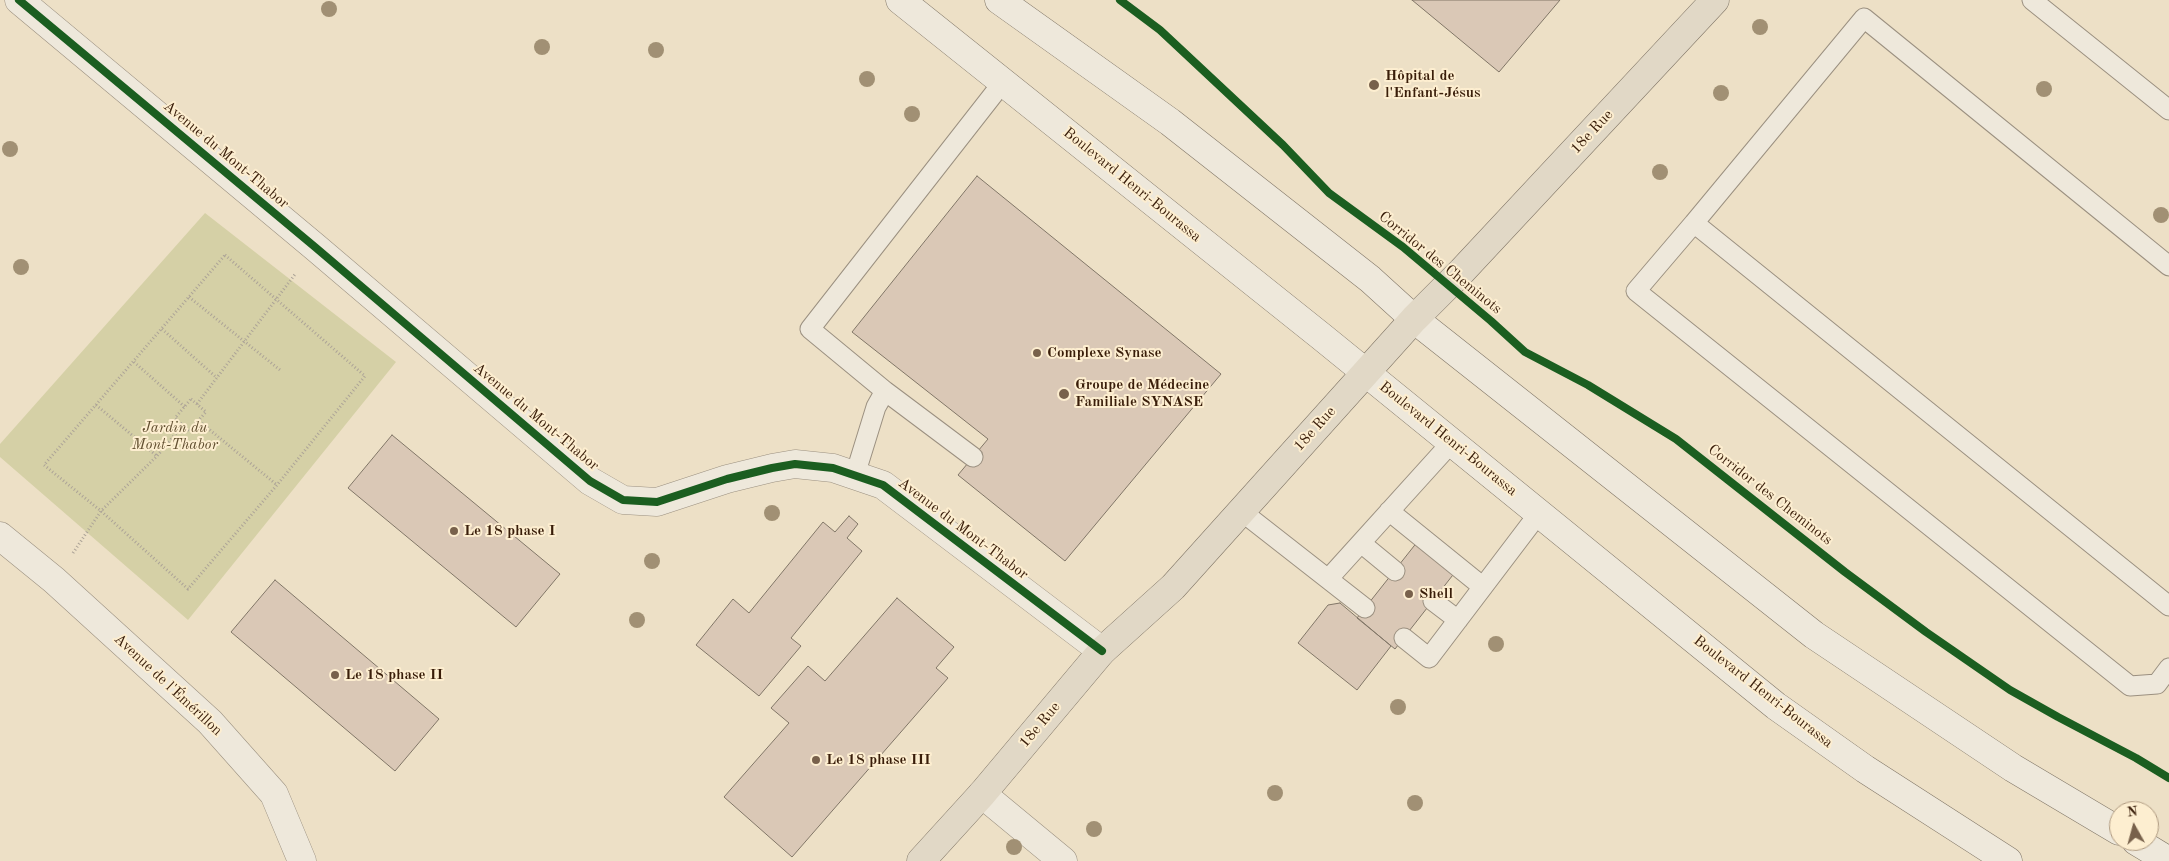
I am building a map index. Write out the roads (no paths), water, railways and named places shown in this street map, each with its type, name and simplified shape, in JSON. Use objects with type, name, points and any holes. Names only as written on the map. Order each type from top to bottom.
[{"type":"main road","name":"Avenue du Mont-Thabor","points":[[19,0],[315,247],[590,481],[623,500],[657,502],[727,479],[795,464],[833,468],[883,485],[1102,651]]},
{"type":"main road","name":"Boulevard Henri-Bourassa","points":[[900,0],[1366,372],[1776,706],[1865,769],[2008,861]]},
{"type":"main road","points":[[999,0],[1170,122],[1370,279],[1414,319],[1814,635],[2013,768],[2109,825]]},
{"type":"main road","name":"18e Rue","points":[[920,861],[982,794],[1102,651],[1173,587],[1414,319],[1469,264],[1715,0]]},
{"type":"main road","name":"Avenue de l'Émérillon","points":[[0,536],[54,580],[210,722],[274,794],[302,861]]},
{"type":"main road","points":[[982,794],[1063,861]]},
{"type":"main road","points":[[2153,851],[2169,860]]},
{"type":"lane","points":[[2032,0],[2169,110]]},
{"type":"lane","points":[[2169,266],[1864,18],[1636,291],[2130,686],[2157,684],[2169,668]]},
{"type":"lane","points":[[973,457],[885,392],[810,330],[1003,82]]},
{"type":"lane","points":[[1694,223],[2169,606]]},
{"type":"lane","points":[[855,476],[876,407],[885,392]]},
{"type":"lane","points":[[1328,579],[1452,442]]},
{"type":"lane","points":[[1241,511],[1365,608]]},
{"type":"lane","points":[[1389,511],[1483,587]]},
{"type":"lane","points":[[1404,638],[1429,658],[1539,513]]},
{"type":"lane","points":[[1361,543],[1395,571]]},
{"type":"lane","points":[[1433,600],[1458,620]]},
{"type":"place","name":"Hôpital de l'Enfant-Jésus","points":[[1374,85]]},
{"type":"place","name":"Complexe Synase","points":[[1037,353]]},
{"type":"place","name":"Groupe de Médecine Familiale SYNASE","points":[[1064,394]]},
{"type":"place","name":"Le 18 phase I","points":[[454,531]]},
{"type":"place","name":"Shell","points":[[1409,594]]},
{"type":"place","name":"Le 18 phase II","points":[[335,675]]},
{"type":"place","name":"Le 18 phase III","points":[[816,760]]},
{"type":"park label","name":"Jardin du Mont-Thabor","points":[[175,436]]}]
